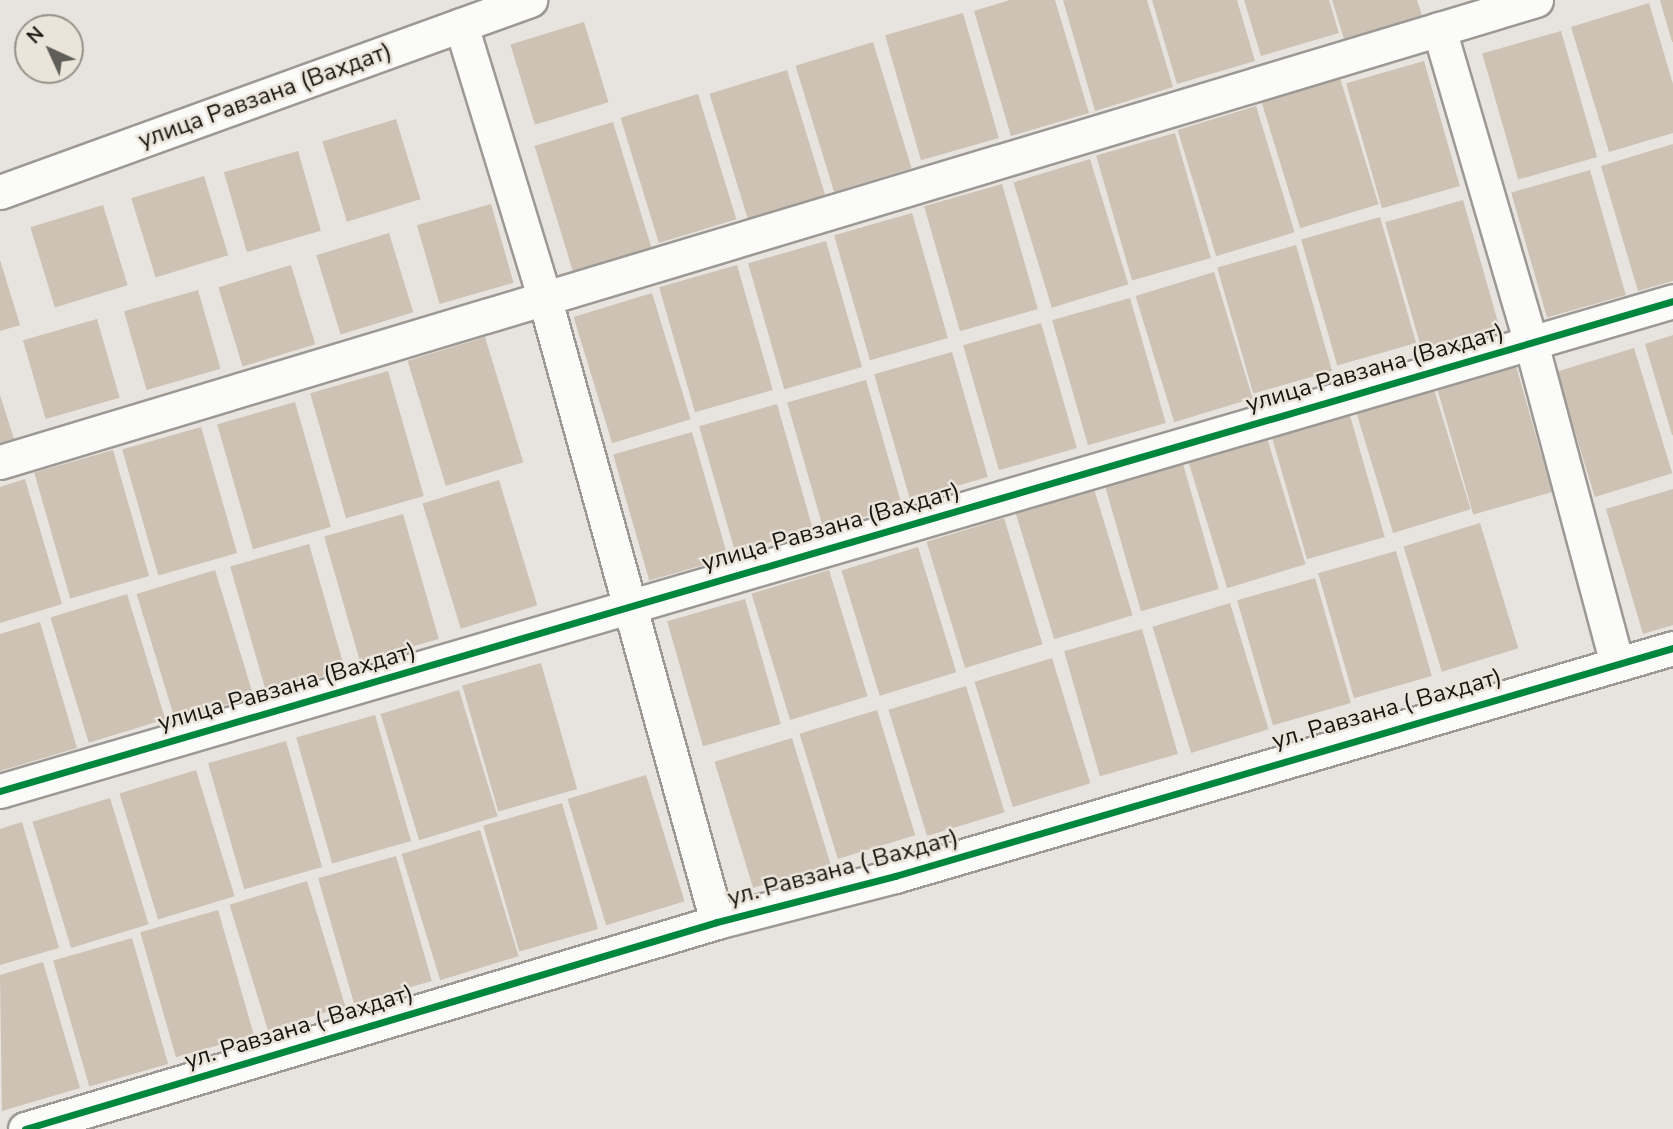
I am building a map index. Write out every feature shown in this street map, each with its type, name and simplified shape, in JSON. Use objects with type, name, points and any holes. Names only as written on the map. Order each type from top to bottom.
[{"type":"street","name":"улица Равзана (Вахдат)","points":[[0,192],[530,0]]},
{"type":"street","points":[[0,462],[544,296],[1536,0]]},
{"type":"street","points":[[461,25],[544,296],[627,607],[718,922]]},
{"type":"street","points":[[1439,29],[1531,343],[1617,663]]},
{"type":"street","name":"улица Равзана (Вахдат)","points":[[0,791],[1673,301]]},
{"type":"street","name":"ул. Равзана ( Вахдат)","points":[[25,1129],[718,922],[895,876],[1673,648]]},
{"type":"building","points":[[1010,0],[1055,0],[1089,113],[1011,136],[974,11]]},
{"type":"building","points":[[1063,0],[1147,0],[1173,87],[1095,111]]},
{"type":"building","points":[[1152,0],[1237,0],[1255,61],[1177,84]]},
{"type":"building","points":[[1244,0],[1329,0],[1339,33],[1261,56]]},
{"type":"building","points":[[1332,0],[1417,0],[1422,16],[1344,39]]},
{"type":"building","points":[[1660,0],[1673,0],[1673,42],[1672,42]]},
{"type":"building","points":[[1649,3],[1673,84],[1673,133],[1609,152],[1571,27]]},
{"type":"building","points":[[963,13],[999,138],[921,160],[885,35]]},
{"type":"building","points":[[584,22],[609,102],[535,125],[510,45]]},
{"type":"building","points":[[1561,31],[1597,157],[1518,180],[1482,54]]},
{"type":"building","points":[[873,42],[912,168],[834,192],[796,66]]},
{"type":"building","points":[[1424,61],[1460,186],[1382,208],[1346,83]]},
{"type":"building","points":[[787,70],[826,196],[748,220],[710,94]]},
{"type":"building","points":[[1340,78],[1379,204],[1300,228],[1262,102]]},
{"type":"building","points":[[698,94],[736,219],[659,243],[621,118]]},
{"type":"building","points":[[1256,106],[1295,232],[1216,256],[1178,130]]},
{"type":"building","points":[[396,119],[421,199],[347,222],[322,142]]},
{"type":"building","points":[[613,122],[652,248],[573,272],[535,146]]},
{"type":"building","points":[[1175,133],[1211,258],[1132,281],[1096,156]]},
{"type":"building","points":[[1673,144],[1673,281],[1638,291],[1601,166]]},
{"type":"building","points":[[298,151],[321,231],[247,252],[224,172]]},
{"type":"building","points":[[1090,159],[1128,284],[1052,308],[1013,182]]},
{"type":"building","points":[[1590,170],[1626,295],[1547,318],[1511,193]]},
{"type":"building","points":[[204,176],[228,255],[156,278],[131,198]]},
{"type":"building","points":[[1002,184],[1038,309],[960,331],[924,206]]},
{"type":"building","points":[[1463,200],[1499,326],[1421,348],[1385,222]]},
{"type":"building","points":[[491,204],[514,283],[440,304],[417,225]]},
{"type":"building","points":[[103,205],[128,285],[55,308],[30,227]]},
{"type":"building","points":[[912,213],[948,338],[870,360],[834,235]]},
{"type":"building","points":[[1380,217],[1416,343],[1337,366],[1301,240]]},
{"type":"building","points":[[389,233],[413,312],[341,335],[316,255]]},
{"type":"building","points":[[826,241],[862,367],[784,389],[748,263]]},
{"type":"building","points":[[1296,245],[1332,371],[1253,394],[1217,268]]},
{"type":"building","points":[[0,260],[20,325],[0,331]]},
{"type":"building","points":[[291,265],[315,344],[243,367],[218,287]]},
{"type":"building","points":[[737,265],[773,390],[695,412],[659,287]]},
{"type":"building","points":[[1214,272],[1253,398],[1174,422],[1136,296]]},
{"type":"building","points":[[198,290],[221,369],[147,390],[124,311]]},
{"type":"building","points":[[652,293],[691,419],[612,443],[574,317]]},
{"type":"building","points":[[1130,298],[1166,423],[1088,445],[1052,320]]},
{"type":"building","points":[[97,319],[120,398],[46,419],[23,340]]},
{"type":"building","points":[[1041,323],[1077,448],[999,470],[963,345]]},
{"type":"building","points":[[1673,335],[1673,435],[1672,435],[1645,344]]},
{"type":"building","points":[[485,337],[523,462],[446,486],[408,361]]},
{"type":"building","points":[[1634,348],[1672,473],[1595,497],[1557,372]]},
{"type":"building","points":[[952,352],[988,477],[910,499],[874,374]]},
{"type":"building","points":[[1516,366],[1552,492],[1473,515],[1437,389]]},
{"type":"building","points":[[388,371],[424,496],[346,518],[310,393]]},
{"type":"building","points":[[866,380],[902,506],[823,529],[787,403]]},
{"type":"building","points":[[1432,383],[1471,509],[1393,533],[1355,407]]},
{"type":"building","points":[[0,395],[14,439],[0,443]]},
{"type":"building","points":[[295,402],[331,527],[253,549],[217,424]]},
{"type":"building","points":[[777,404],[813,530],[735,552],[699,426]]},
{"type":"building","points":[[1349,412],[1385,537],[1307,559],[1271,434]]},
{"type":"building","points":[[201,427],[237,553],[158,576],[122,450]]},
{"type":"building","points":[[692,432],[728,558],[649,581],[613,455]]},
{"type":"building","points":[[1267,438],[1306,564],[1227,588],[1189,462]]},
{"type":"building","points":[[113,450],[149,576],[70,599],[34,473]]},
{"type":"building","points":[[1183,464],[1219,589],[1141,611],[1105,486]]},
{"type":"building","points":[[25,479],[62,604],[0,623],[0,487]]},
{"type":"building","points":[[499,480],[537,605],[461,629],[422,503]]},
{"type":"building","points":[[1094,489],[1133,615],[1054,639],[1016,513]]},
{"type":"building","points":[[1673,489],[1673,625],[1643,634],[1606,509]]},
{"type":"building","points":[[403,514],[439,639],[360,662],[324,537]]},
{"type":"building","points":[[1004,518],[1043,644],[965,668],[927,542]]},
{"type":"building","points":[[1480,523],[1518,648],[1442,672],[1403,546]]},
{"type":"building","points":[[309,544],[345,670],[266,693],[230,567]]},
{"type":"building","points":[[918,547],[956,672],[880,696],[841,570]]},
{"type":"building","points":[[1396,551],[1432,676],[1354,698],[1318,573]]},
{"type":"building","points":[[215,570],[254,696],[175,720],[137,594]]},
{"type":"building","points":[[829,570],[868,696],[790,720],[752,594]]},
{"type":"building","points":[[1315,578],[1351,703],[1273,725],[1237,600]]},
{"type":"building","points":[[127,594],[165,719],[89,743],[50,617]]},
{"type":"building","points":[[745,599],[781,724],[703,746],[667,621]]},
{"type":"building","points":[[1230,603],[1269,729],[1191,753],[1153,627]]},
{"type":"building","points":[[40,622],[77,748],[0,771],[0,634]]},
{"type":"building","points":[[1142,629],[1178,754],[1100,776],[1064,651]]},
{"type":"building","points":[[1052,658],[1090,783],[1013,807],[975,682]]},
{"type":"building","points":[[541,663],[577,789],[498,812],[462,686]]},
{"type":"building","points":[[966,686],[1005,812],[927,836],[889,710]]},
{"type":"building","points":[[459,690],[498,816],[419,840],[381,714]]},
{"type":"building","points":[[877,710],[915,835],[838,859],[800,734]]},
{"type":"building","points":[[375,715],[411,841],[332,864],[296,738]]},
{"type":"building","points":[[792,738],[831,864],[753,888],[715,762]]},
{"type":"building","points":[[286,741],[322,867],[244,889],[208,763]]},
{"type":"building","points":[[196,770],[235,896],[158,920],[119,793]]},
{"type":"building","points":[[646,775],[685,901],[606,925],[568,799]]},
{"type":"building","points":[[110,798],[149,924],[71,948],[33,822]]},
{"type":"building","points":[[562,803],[598,929],[519,952],[483,826]]},
{"type":"building","points":[[22,822],[59,948],[0,965],[0,829]]},
{"type":"building","points":[[480,830],[519,956],[440,980],[402,854]]},
{"type":"building","points":[[396,856],[432,981],[354,1003],[318,878]]},
{"type":"building","points":[[307,881],[345,1006],[268,1030],[230,905]]},
{"type":"building","points":[[218,910],[254,1035],[176,1057],[140,932]]},
{"type":"building","points":[[132,938],[168,1064],[89,1087],[53,961]]},
{"type":"building","points":[[43,962],[80,1088],[2,1111],[0,975]]},
{"type":"cycle path","points":[[0,791],[1673,301]]},
{"type":"cycle path","points":[[25,1129],[717,922],[895,876],[1673,648]]}]
